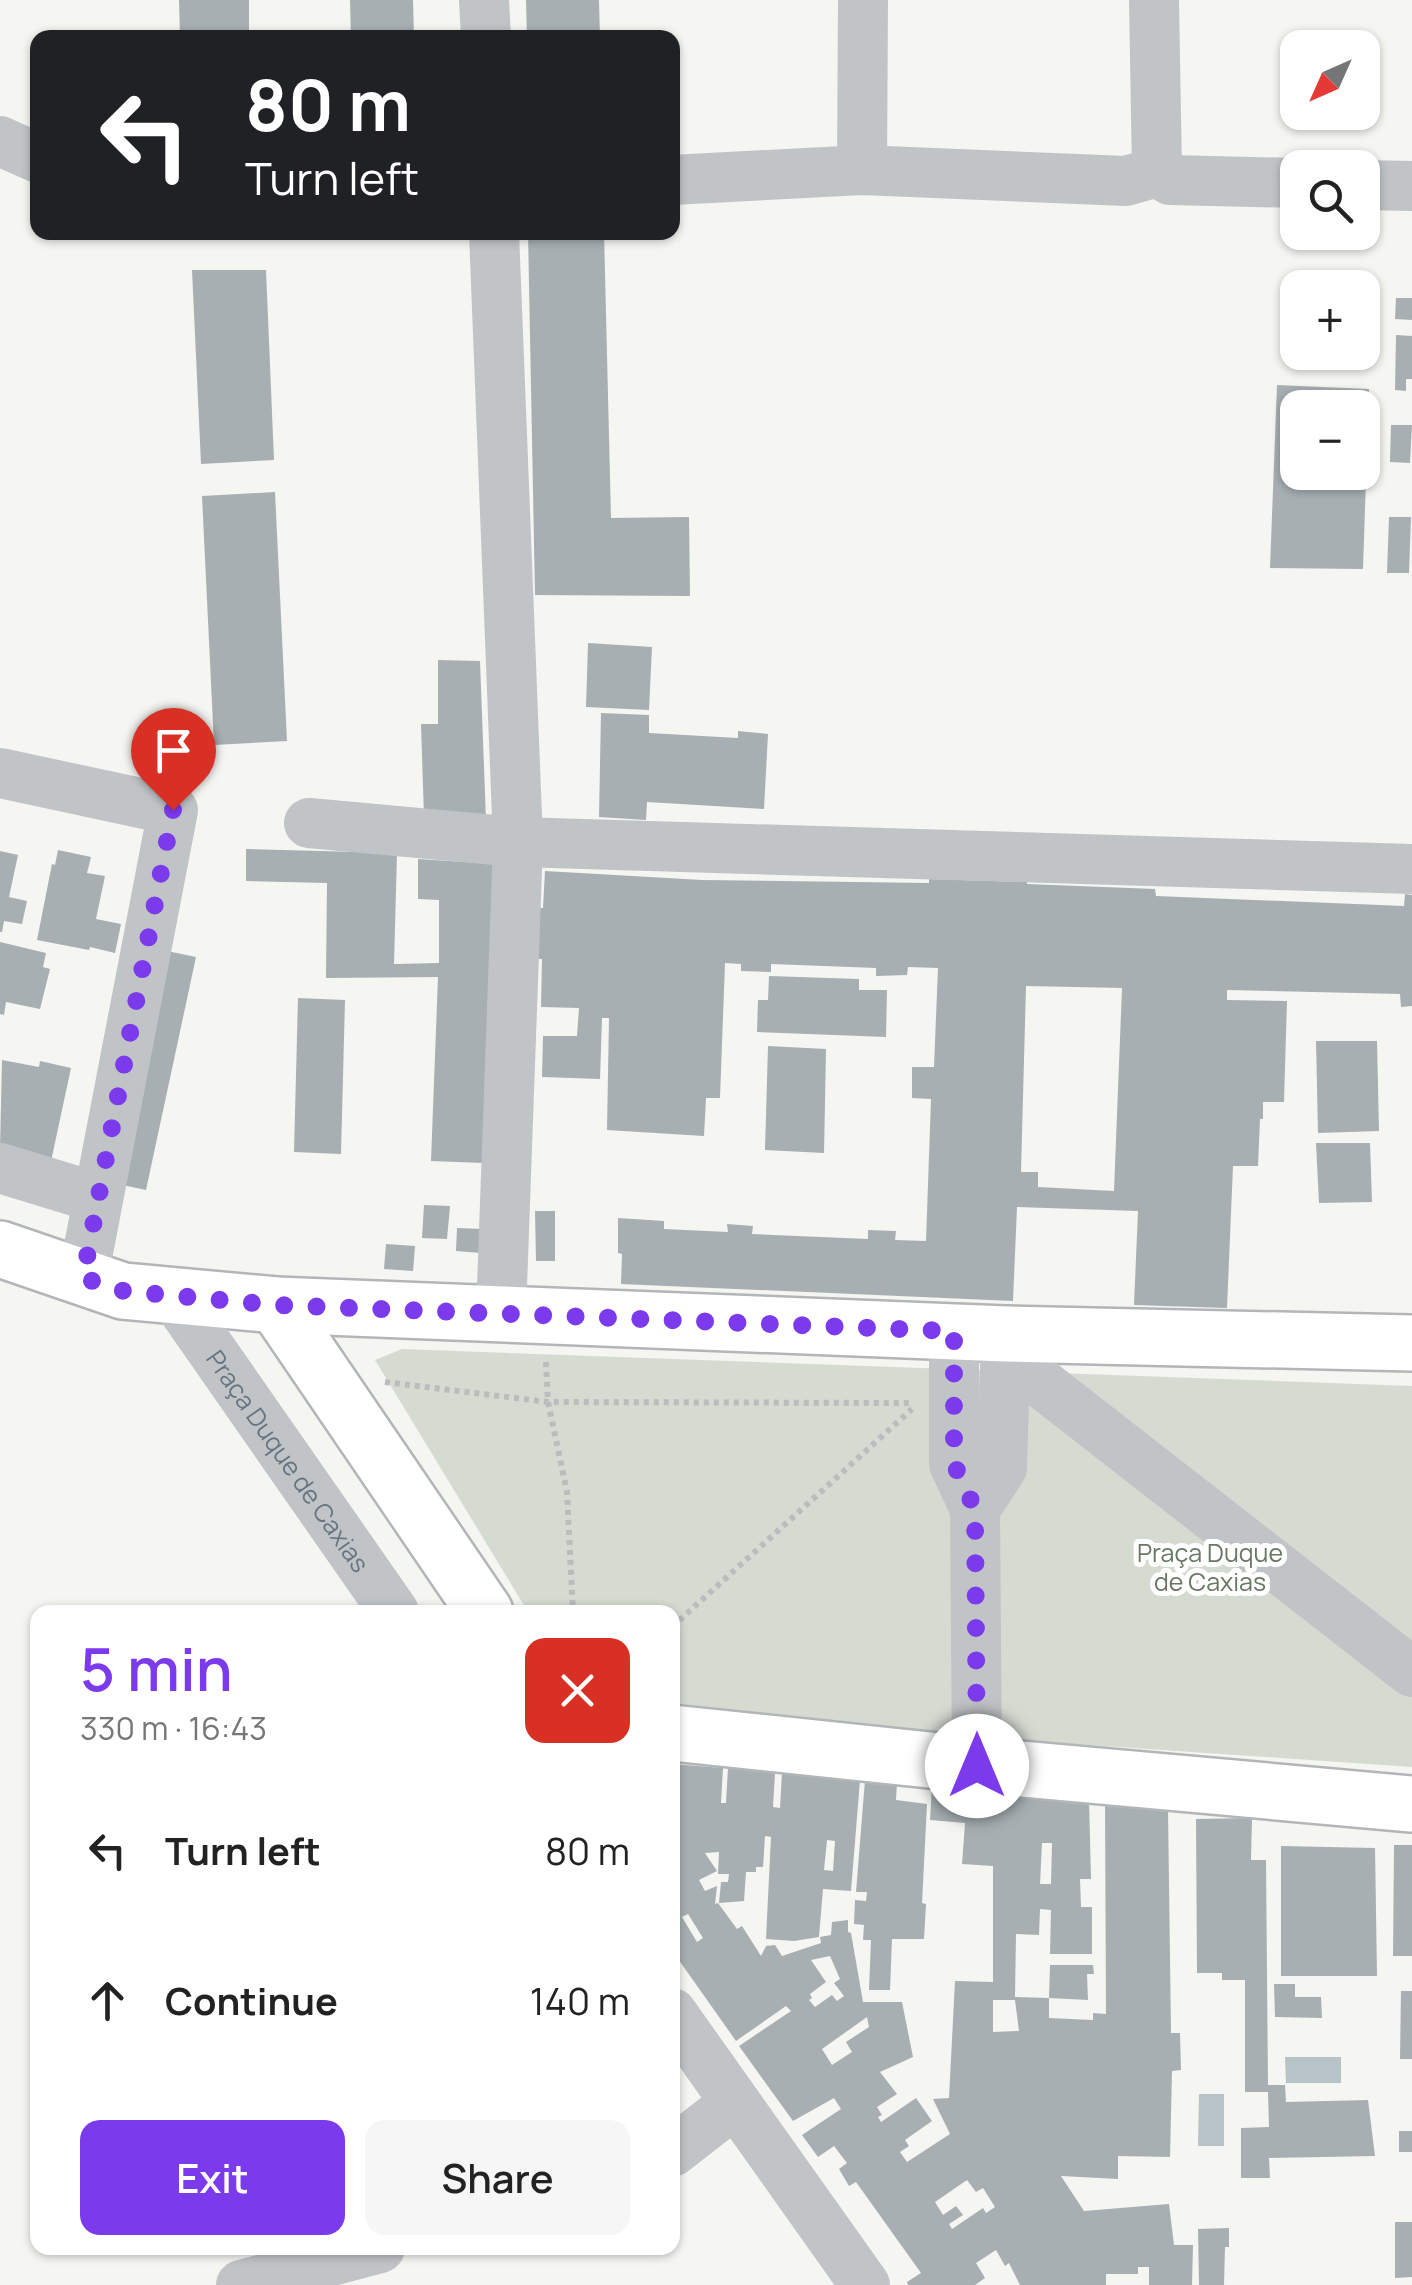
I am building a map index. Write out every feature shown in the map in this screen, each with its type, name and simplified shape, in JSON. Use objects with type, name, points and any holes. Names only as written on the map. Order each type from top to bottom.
[{"type":"main road","points":[[0,1249],[124,1291],[276,1305],[988,1340],[1412,1342]]},
{"type":"main road","points":[[276,1305],[480,1605]]},
{"type":"main road","points":[[680,1734],[977,1766],[1412,1804]]},
{"type":"street","points":[[484,0],[486,30]]},
{"type":"street","points":[[862,170],[863,0]]},
{"type":"street","points":[[1154,0],[1157,172]]},
{"type":"street","points":[[0,140],[30,154]]},
{"type":"street","points":[[680,180],[862,170],[1126,181],[1157,172],[1170,180],[1280,183]]},
{"type":"street","points":[[1380,185],[1412,186]]},
{"type":"street","points":[[494,240],[518,842],[522,1315]]},
{"type":"street","points":[[0,773],[173,810],[83,1278]]},
{"type":"street","points":[[309,823],[518,842],[1412,869]]},
{"type":"street","points":[[0,1168],[98,1198]]},
{"type":"street","name":"Praça Duque de Caxias","points":[[173,1295],[389,1605]]},
{"type":"street","points":[[977,1766],[975,1509],[954,1464],[988,1340],[1412,1672]]},
{"type":"street","points":[[680,2024],[865,2285]]},
{"type":"street","points":[[680,2146],[735,2103]]},
{"type":"street","points":[[249,2271],[340,2255]]},
{"type":"path","points":[[522,1315],[548,1402],[567,1492],[573,1605]]},
{"type":"path","points":[[385,1382],[548,1402],[918,1403],[680,1621]]},
{"type":"green space","name":"Praça Duque de Caxias","points":[[402,1349],[1412,1386],[1412,1767],[927,1734],[680,1708],[680,1605],[524,1605],[375,1360]]},
{"type":"shaded area","points":[[1285,2057],[1341,2057],[1341,2083],[1286,2083]]},
{"type":"shaded area","points":[[1199,2094],[1224,2094],[1224,2146],[1198,2146]]},
{"type":"building","points":[[179,0],[249,0],[249,30],[180,30]]},
{"type":"building","points":[[350,0],[413,0],[414,30],[351,30]]},
{"type":"building","points":[[526,0],[599,0],[600,30],[527,30]]},
{"type":"building","points":[[528,240],[604,240],[611,518],[689,517],[690,596],[535,595]]},
{"type":"building","points":[[192,270],[266,270],[274,460],[201,464]]},
{"type":"building","points":[[1396,298],[1412,298],[1412,320],[1395,319]]},
{"type":"building","points":[[1396,335],[1412,336],[1412,379],[1406,379],[1406,391],[1395,390]]},
{"type":"building","points":[[1277,385],[1369,389],[1280,390],[1280,490],[1366,490],[1363,569],[1270,568]]},
{"type":"building","points":[[1391,425],[1412,425],[1410,463],[1390,462]]},
{"type":"building","points":[[275,492],[287,741],[214,745],[202,496]]},
{"type":"building","points":[[1389,517],[1411,517],[1409,573],[1387,573]]},
{"type":"building","points":[[588,643],[652,647],[649,710],[586,707]]},
{"type":"building","points":[[438,660],[480,661],[486,820],[424,817],[421,724],[438,724]]},
{"type":"building","points":[[601,713],[649,715],[649,733],[738,738],[738,731],[768,734],[764,809],[647,802],[646,820],[599,817]]},
{"type":"building","points":[[246,849],[397,853],[394,964],[439,963],[439,900],[418,899],[418,859],[496,864],[484,1163],[431,1161],[438,977],[326,978],[327,883],[246,881]]},
{"type":"building","points":[[58,850],[91,857],[87,873],[105,876],[96,919],[121,924],[115,953],[37,940]]},
{"type":"building","points":[[0,851],[18,855],[9,897],[27,901],[22,924],[4,921],[2,932],[0,932]]},
{"type":"building","points":[[545,871],[702,880],[1027,882],[1155,889],[1156,896],[1404,906],[1405,894],[1412,895],[1412,1006],[1401,1007],[1400,994],[1227,990],[1227,1000],[1287,1001],[1284,1102],[1263,1102],[1258,1166],[1233,1166],[1227,1308],[1134,1305],[1138,1211],[1017,1207],[1013,1301],[621,1284],[618,1218],[664,1221],[664,1229],[728,1232],[727,1224],[753,1226],[752,1234],[868,1239],[868,1230],[896,1231],[895,1240],[926,1241],[931,1099],[912,1098],[912,1067],[934,1067],[938,968],[908,967],[907,975],[876,976],[876,968],[771,964],[771,972],[741,971],[741,964],[725,963],[720,1098],[706,1098],[704,1136],[607,1130],[609,1018],[602,1018],[600,1079],[542,1077],[543,1036],[577,1036],[579,1008],[541,1007],[542,959],[526,958],[528,908],[543,908]],"holes":[[[1026,986],[1122,988],[1114,1191],[1038,1187],[1038,1172],[1021,1172]]]},
{"type":"building","points":[[0,942],[46,953],[43,967],[50,969],[40,1009],[6,1002],[4,1015],[0,1014]]},
{"type":"building","points":[[167,951],[196,957],[146,1190],[118,1184]]},
{"type":"building","points":[[769,976],[859,979],[859,990],[887,990],[886,1037],[757,1032],[758,1000],[768,1000]]},
{"type":"building","points":[[298,998],[345,1000],[341,1154],[294,1152]]},
{"type":"building","points":[[1316,1041],[1377,1041],[1379,1131],[1318,1133]]},
{"type":"building","points":[[768,1046],[826,1049],[824,1153],[765,1150]]},
{"type":"building","points":[[2,1060],[39,1067],[40,1061],[71,1068],[50,1166],[0,1149]]},
{"type":"building","points":[[1316,1143],[1370,1143],[1372,1202],[1319,1203]]},
{"type":"building","points":[[424,1205],[450,1206],[447,1239],[422,1238]]},
{"type":"building","points":[[535,1211],[555,1211],[555,1261],[536,1261]]},
{"type":"building","points":[[457,1228],[483,1229],[481,1253],[456,1251]]},
{"type":"building","points":[[386,1244],[415,1246],[413,1271],[384,1269]]},
{"type":"building","points":[[680,1765],[723,1768],[721,1803],[726,1803],[728,1768],[775,1773],[773,1807],[780,1808],[782,1773],[860,1780],[851,1891],[823,1889],[819,1937],[794,1941],[766,1939],[771,1837],[765,1836],[763,1867],[746,1872],[744,1901],[719,1903],[721,1882],[728,1882],[729,1874],[718,1874],[719,1852],[705,1853],[717,1871],[699,1880],[705,1891],[717,1886],[715,1904],[737,1929],[742,1926],[761,1956],[766,1946],[775,1945],[782,1956],[821,1943],[820,1937],[831,1935],[832,1922],[848,1920],[863,2002],[902,2002],[913,2057],[880,2072],[897,2094],[877,2107],[882,2115],[878,2117],[881,2122],[916,2098],[932,2121],[905,2140],[909,2146],[900,2152],[907,2162],[950,2134],[933,2099],[949,2098],[955,1981],[993,1982],[993,1866],[962,1864],[965,1823],[930,1820],[932,1786],[1089,1800],[1091,1879],[1080,1879],[1081,1907],[1092,1907],[1092,1954],[1050,1954],[1051,1910],[1040,1909],[1039,1935],[1016,1934],[1015,1997],[1049,1998],[1049,2018],[1093,2020],[1093,2013],[1106,2014],[1105,1802],[1168,1809],[1171,2033],[1180,2033],[1181,2070],[1172,2071],[1170,2157],[1118,2156],[1118,2179],[1061,2176],[1084,2211],[1169,2204],[1174,2245],[1193,2245],[1192,2285],[1149,2285],[1149,2267],[1138,2267],[1138,2274],[1106,2274],[1106,2285],[1020,2285],[1009,2263],[1005,2266],[996,2250],[976,2263],[985,2278],[975,2285],[908,2285],[921,2273],[856,2182],[849,2186],[839,2169],[847,2163],[834,2146],[818,2157],[802,2135],[841,2109],[834,2098],[793,2121],[739,2046],[791,2011],[786,2006],[736,2041],[680,1962]],"holes":[[[827,1840],[835,1841],[833,1871],[824,1870]],[[1042,1843],[1052,1843],[1051,1884],[1040,1884]],[[688,1914],[703,1938],[697,1942],[682,1917]],[[830,1956],[840,1979],[834,1983],[844,1996],[837,2001],[832,1995],[815,2007],[809,2000],[810,1994],[826,1982],[811,1960]],[[993,2000],[1015,2000],[1019,2031],[993,2032]],[[867,2017],[869,2027],[846,2042],[852,2052],[832,2065],[822,2049]],[[967,2180],[976,2192],[983,2188],[995,2207],[986,2213],[983,2208],[952,2229],[949,2224],[963,2215],[956,2206],[943,2215],[935,2202]]]},
{"type":"building","points":[[865,1780],[897,1782],[896,1800],[927,1804],[924,1939],[892,1939],[890,1990],[869,1990],[871,1940],[863,1940],[864,1925],[854,1924],[855,1900],[866,1901],[867,1892],[856,1892]]},
{"type":"building","points":[[1252,1818],[1251,1860],[1266,1860],[1268,2085],[1285,2085],[1286,2102],[1368,2100],[1375,2156],[1269,2158],[1270,2178],[1241,2178],[1241,2128],[1269,2127],[1268,2092],[1245,2092],[1245,1980],[1222,1980],[1222,1973],[1197,1973],[1196,1819]]},
{"type":"building","points":[[1394,1845],[1412,1845],[1412,1956],[1393,1956]]},
{"type":"building","points":[[1281,1846],[1375,1848],[1377,1976],[1281,1976]]},
{"type":"building","points":[[1050,1965],[1093,1965],[1094,1974],[1087,1974],[1088,2000],[1049,1998]]},
{"type":"building","points":[[1274,1984],[1295,1984],[1295,1997],[1321,1997],[1322,2018],[1275,2017]]},
{"type":"building","points":[[1401,1991],[1412,1991],[1412,2059],[1400,2059]]},
{"type":"building","points":[[1399,2131],[1412,2131],[1412,2152],[1399,2152]]},
{"type":"building","points":[[1395,2222],[1412,2222],[1412,2277],[1395,2278]]},
{"type":"building","points":[[1229,2228],[1224,2285],[1199,2285],[1198,2229]]},
{"type":"route","points":[[173,810],[83,1278],[124,1291],[276,1305],[954,1331],[954,1464],[975,1509],[977,1766]]}]
